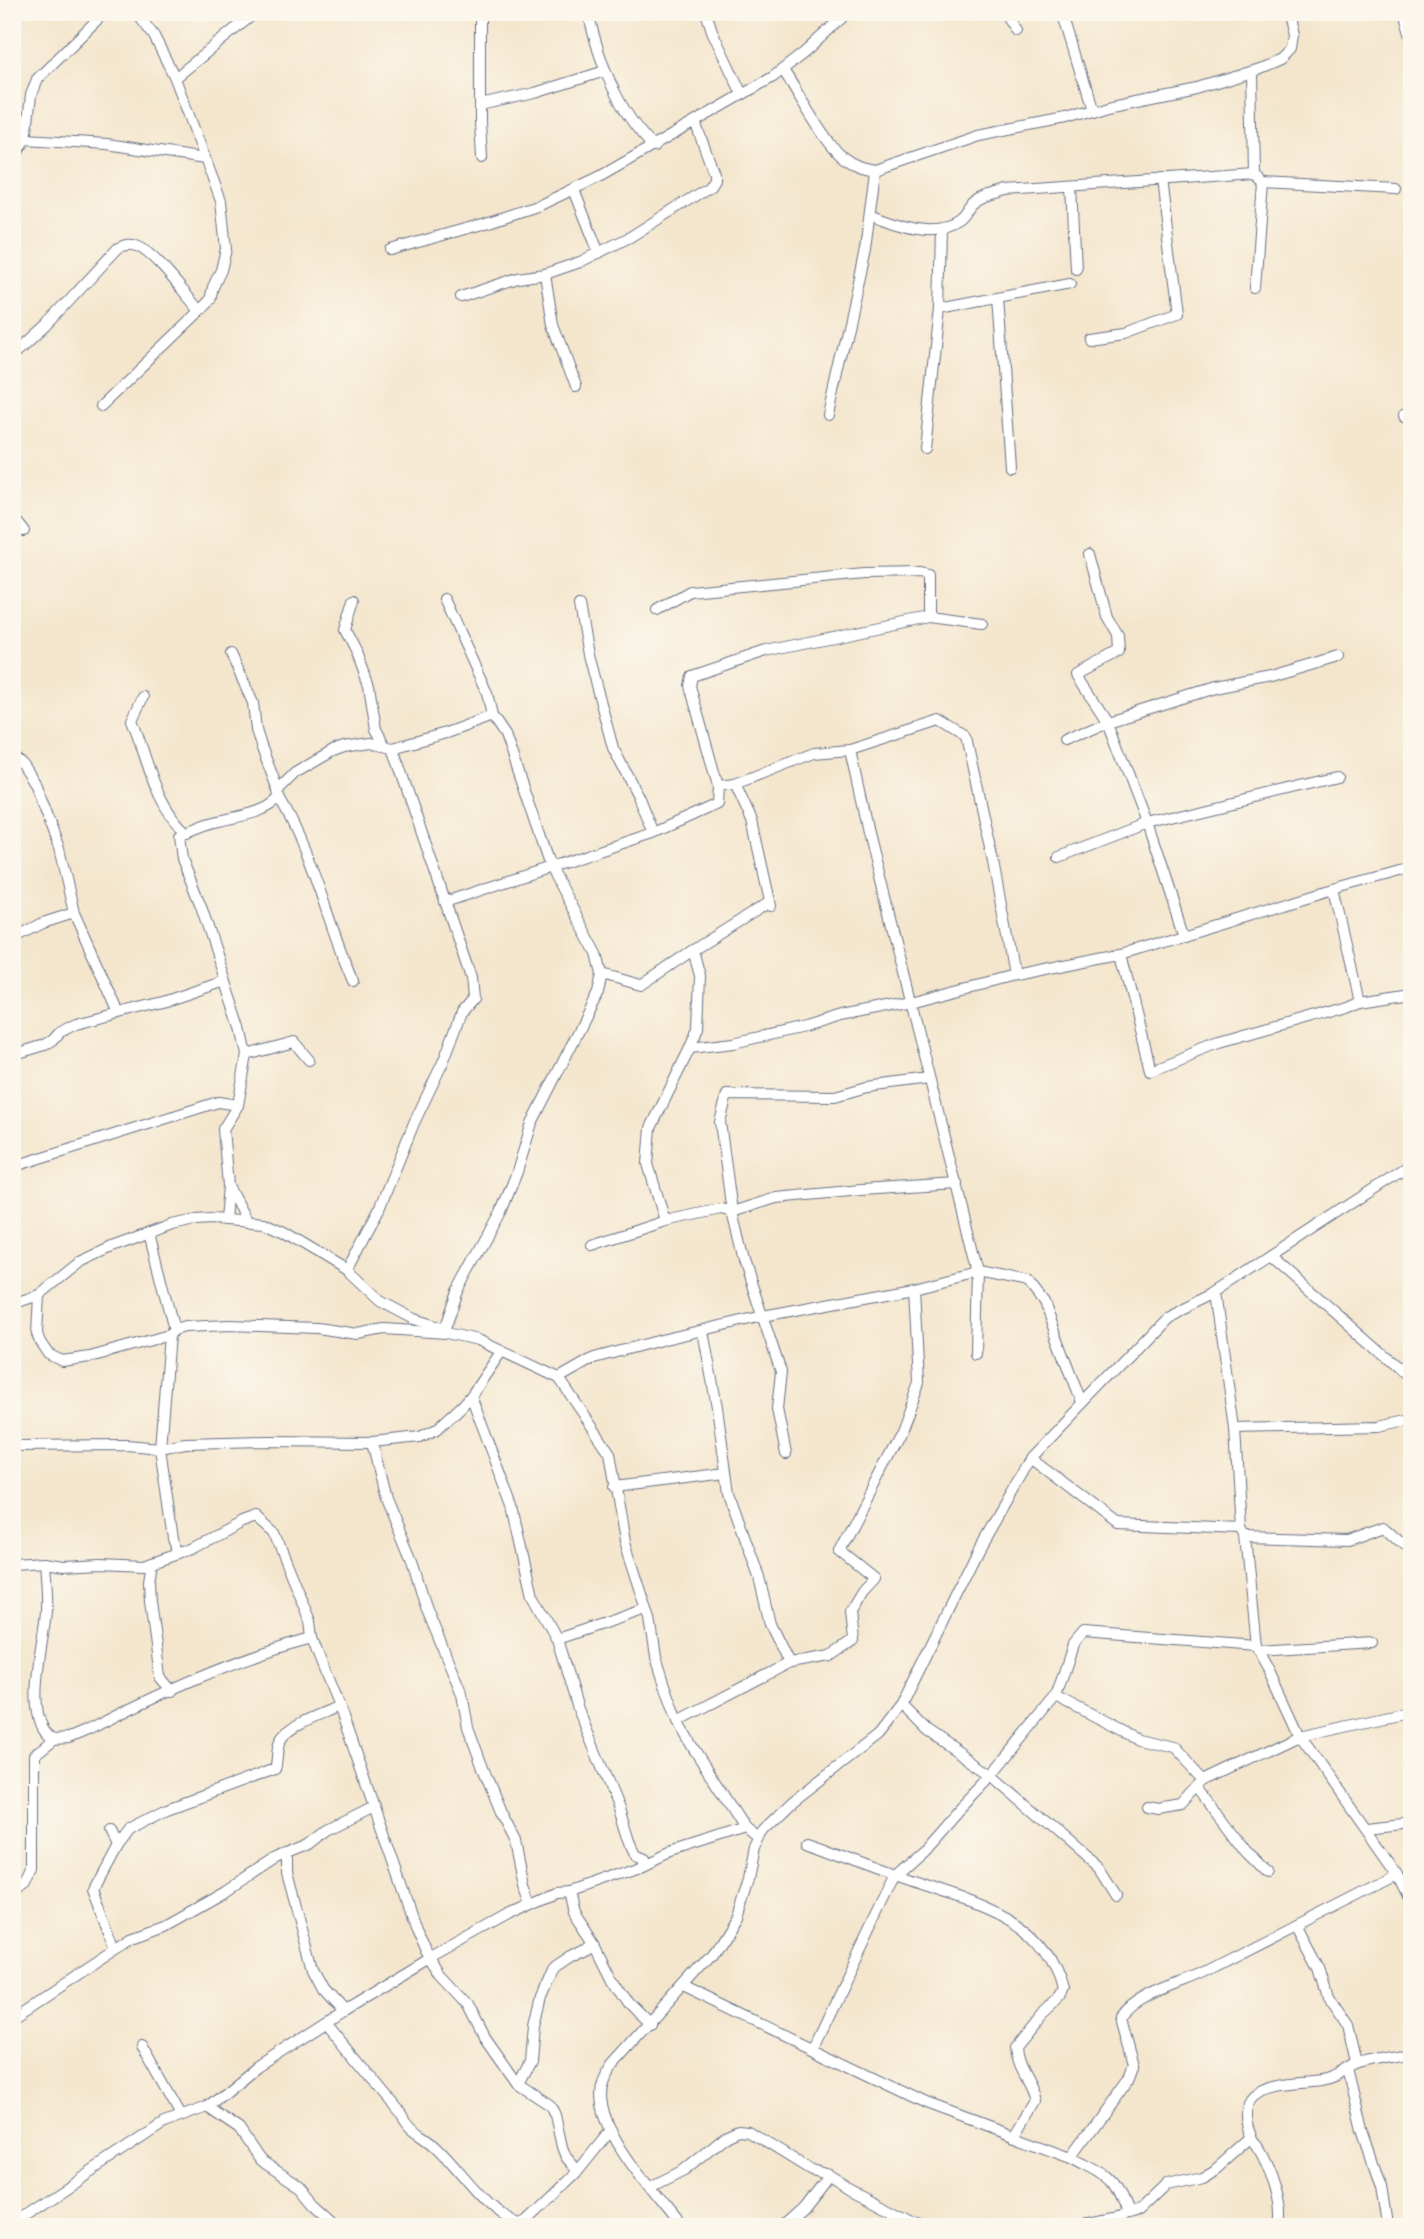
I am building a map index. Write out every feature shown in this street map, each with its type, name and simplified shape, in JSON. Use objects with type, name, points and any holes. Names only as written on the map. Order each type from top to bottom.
[{"type":"street","points":[[12,162],[26,139],[31,95],[37,79],[105,12]]},
{"type":"street","points":[[101,406],[211,300],[226,249],[221,201],[175,78],[154,36],[136,12]]},
{"type":"street","points":[[175,78],[256,12]]},
{"type":"street","points":[[480,12],[482,158]]},
{"type":"street","points":[[588,12],[595,42],[617,97],[643,136],[654,147]]},
{"type":"street","points":[[706,12],[712,32],[742,94]]},
{"type":"street","points":[[830,12],[839,20]]},
{"type":"street","points":[[390,250],[486,223],[540,205],[573,190],[654,147],[783,70],[848,12]]},
{"type":"street","points":[[1004,12],[1016,31]]},
{"type":"street","points":[[783,70],[842,157],[859,168],[875,170],[978,135],[1065,118],[1142,97],[1197,88],[1252,70],[1280,59],[1290,49],[1292,35],[1286,12]]},
{"type":"street","points":[[1404,12],[1412,39]]},
{"type":"street","points":[[1063,15],[1092,110]]},
{"type":"street","points":[[1252,70],[1254,174]]},
{"type":"street","points":[[480,106],[535,93],[605,71]]},
{"type":"street","points":[[461,297],[518,278],[545,274],[580,262],[630,237],[709,187],[714,173],[695,122]]},
{"type":"street","points":[[26,139],[107,144],[205,159]]},
{"type":"street","points":[[828,415],[865,250],[875,170]]},
{"type":"street","points":[[870,214],[898,225],[942,230],[960,221],[981,199],[1008,191],[1254,174],[1263,182],[1396,189]]},
{"type":"street","points":[[1089,338],[1126,333],[1178,314],[1160,180]]},
{"type":"street","points":[[1255,288],[1263,182]]},
{"type":"street","points":[[1072,187],[1076,269]]},
{"type":"street","points":[[573,190],[598,253]]},
{"type":"street","points":[[925,449],[940,309],[942,230]]},
{"type":"street","points":[[12,357],[47,325],[118,248],[125,244],[137,245],[146,253],[200,311]]},
{"type":"street","points":[[545,274],[554,325],[576,387]]},
{"type":"street","points":[[940,309],[1070,284]]},
{"type":"street","points":[[998,298],[1010,467]]},
{"type":"street","points":[[12,516],[24,531]]},
{"type":"street","points":[[1090,554],[1107,617],[1118,636],[1119,653],[1078,675],[1108,721],[1147,822],[1184,935]]},
{"type":"street","points":[[657,610],[690,591],[864,574],[920,573],[929,575],[928,617]]},
{"type":"street","points":[[444,599],[487,694],[492,716],[505,735],[550,867],[597,954],[602,974],[598,993],[532,1123],[501,1212],[458,1291],[446,1331]]},
{"type":"street","points":[[354,600],[345,630],[372,694],[376,729],[371,743]]},
{"type":"street","points":[[579,606],[589,659],[612,748],[638,796],[653,832]]},
{"type":"street","points":[[445,902],[653,832],[717,804],[718,786],[690,686],[692,676],[766,651],[928,617],[982,624]]},
{"type":"street","points":[[231,654],[253,704],[261,746],[279,794],[307,851],[338,947],[353,981]]},
{"type":"street","points":[[1064,740],[1108,721],[1214,688],[1270,677],[1338,657]]},
{"type":"street","points":[[143,697],[132,720],[160,798],[177,824],[187,833]]},
{"type":"street","points":[[225,1220],[228,1186],[223,1129],[238,1105],[247,1055],[241,1028],[201,906],[182,859],[179,835],[212,822],[262,810],[274,804],[295,773],[333,751],[371,743],[389,747],[446,733],[492,716]]},
{"type":"street","points":[[718,786],[735,784],[814,753],[850,750],[940,721],[966,737],[1014,975]]},
{"type":"street","points":[[346,1270],[379,1209],[462,1012],[473,999],[471,978],[445,902],[389,747],[376,729]]},
{"type":"street","points":[[850,750],[868,833],[978,1272],[976,1353]]},
{"type":"street","points":[[12,756],[22,764],[34,783],[59,849],[74,913],[120,1013]]},
{"type":"street","points":[[1059,857],[1147,822],[1337,777]]},
{"type":"street","points":[[602,974],[641,985],[693,950],[771,904],[752,821],[735,784]]},
{"type":"street","points":[[690,1048],[733,1043],[1014,975],[1121,954],[1407,869]]},
{"type":"street","points":[[1334,889],[1360,1001]]},
{"type":"street","points":[[12,939],[43,923],[74,913]]},
{"type":"street","points":[[665,1221],[648,1164],[651,1128],[698,1028],[700,976],[693,950]]},
{"type":"street","points":[[1121,954],[1150,1070],[1219,1043],[1360,1001],[1412,993]]},
{"type":"street","points":[[12,1055],[45,1045],[60,1032],[76,1024],[163,1002],[225,981]]},
{"type":"street","points":[[247,1055],[294,1042],[309,1060]]},
{"type":"street","points":[[786,1454],[777,1409],[781,1372],[744,1261],[732,1212],[720,1122],[727,1095],[835,1096],[867,1087],[929,1079]]},
{"type":"street","points":[[12,1167],[218,1102],[238,1105]]},
{"type":"street","points":[[681,2227],[627,2157],[611,2130],[601,2093],[604,2079],[613,2064],[712,1954],[736,1915],[763,1830],[782,1811],[878,1735],[901,1705],[978,1549],[1030,1458],[1082,1402],[1166,1317],[1216,1292],[1412,1164]]},
{"type":"street","points":[[592,1245],[665,1221],[722,1209],[732,1212],[776,1198],[957,1184]]},
{"type":"street","points":[[228,1186],[247,1222]]},
{"type":"street","points":[[12,1304],[39,1295],[80,1262],[149,1233],[196,1220],[264,1223],[284,1232],[346,1270],[380,1301],[414,1319],[478,1340],[559,1378],[610,1453],[625,1542],[650,1619],[656,1657],[678,1721],[745,1829],[758,1839]]},
{"type":"street","points":[[149,1233],[172,1333],[160,1448],[173,1538],[179,1553]]},
{"type":"street","points":[[1271,1256],[1412,1380]]},
{"type":"street","points":[[559,1378],[594,1358],[665,1339],[763,1316],[914,1288],[978,1272],[1028,1282],[1036,1292],[1044,1303],[1082,1402]]},
{"type":"street","points":[[678,1721],[789,1663],[831,1656],[853,1641],[850,1612],[874,1578],[839,1551],[901,1431],[919,1383],[914,1288]]},
{"type":"street","points":[[1216,1292],[1235,1429],[1243,1533],[1257,1648],[1300,1736],[1367,1828],[1397,1874],[1412,1904]]},
{"type":"street","points":[[39,1295],[37,1334],[48,1354],[62,1361],[90,1357],[185,1327],[229,1325],[317,1328],[358,1334],[384,1329],[446,1331]]},
{"type":"street","points":[[703,1331],[729,1493],[759,1577],[770,1624],[789,1663]]},
{"type":"street","points":[[12,1446],[127,1445],[160,1448],[185,1443],[372,1442],[427,1435],[444,1423],[471,1396],[501,1352]]},
{"type":"street","points":[[1402,1372],[1412,1353]]},
{"type":"street","points":[[471,1396],[513,1507],[533,1595],[557,1639],[579,1709],[619,1809],[629,1842],[635,1854],[644,1858],[642,1866]]},
{"type":"street","points":[[1235,1429],[1379,1426],[1412,1419]]},
{"type":"street","points":[[372,1442],[386,1498],[412,1560],[427,1610],[462,1694],[468,1727],[500,1812],[516,1842],[524,1885],[532,1904]]},
{"type":"street","points":[[1030,1458],[1118,1525],[1347,1540],[1383,1527],[1412,1553]]},
{"type":"street","points":[[614,1487],[726,1473]]},
{"type":"street","points":[[12,1564],[44,1562],[64,1565],[144,1565],[179,1553],[256,1517],[274,1534],[310,1621],[312,1638],[339,1706],[415,1927],[430,1958],[442,1976],[468,2004],[485,2037],[518,2084],[550,2105],[562,2147],[578,2171]]},
{"type":"street","points":[[44,1562],[46,1610],[35,1703],[43,1730],[54,1739]]},
{"type":"street","points":[[152,1562],[150,1601],[160,1677],[172,1691]]},
{"type":"street","points":[[557,1639],[646,1609]]},
{"type":"street","points":[[813,2047],[895,1875],[922,1851],[992,1775],[1056,1697],[1073,1645],[1083,1633],[1257,1648],[1372,1643]]},
{"type":"street","points":[[12,1896],[26,1887],[34,1870],[34,1755],[54,1739],[69,1738],[224,1666],[312,1638]]},
{"type":"street","points":[[1056,1697],[1137,1738],[1173,1747],[1248,1852],[1268,1872]]},
{"type":"street","points":[[901,1705],[927,1731],[992,1775],[1099,1868],[1116,1895]]},
{"type":"street","points":[[116,1947],[93,1888],[116,1845],[128,1829],[167,1809],[275,1769],[279,1743],[285,1733],[339,1706]]},
{"type":"street","points":[[1147,1807],[1158,1809],[1183,1805],[1202,1784],[1300,1736],[1412,1711]]},
{"type":"street","points":[[12,2017],[133,1937],[155,1930],[226,1891],[276,1858],[310,1844],[328,1830],[374,1807]]},
{"type":"street","points":[[1367,1828],[1412,1823]]},
{"type":"street","points":[[12,2223],[164,2123],[207,2107],[256,2067],[343,2011],[509,1914],[557,1893],[569,1892],[670,1853],[745,1829]]},
{"type":"street","points":[[109,1831],[116,1845]]},
{"type":"street","points":[[807,1842],[1000,1912],[1042,1946],[1059,1976],[1063,1991],[1015,2048],[1016,2063],[1035,2101],[1014,2135]]},
{"type":"street","points":[[287,1853],[287,1873],[313,1970],[323,1989],[343,2011]]},
{"type":"street","points":[[276,1858],[287,1873]]},
{"type":"street","points":[[1072,2157],[1129,2078],[1134,2065],[1121,2018],[1136,2003],[1202,1974],[1397,1874]]},
{"type":"street","points":[[569,1892],[574,1912],[594,1942],[612,1978],[629,2004],[650,2025]]},
{"type":"street","points":[[1297,1924],[1320,1968],[1329,1997],[1348,2025],[1363,2131],[1382,2187],[1388,2227]]},
{"type":"street","points":[[518,2084],[530,2061],[533,2026],[540,1998],[553,1968],[594,1942]]},
{"type":"street","points":[[684,1987],[926,2103],[1072,2157],[1109,2178],[1119,2191],[1127,2215]]},
{"type":"street","points":[[326,2022],[402,2114],[411,2129],[435,2145],[497,2212],[523,2225],[578,2171],[611,2130]]},
{"type":"street","points":[[142,2047],[181,2116]]},
{"type":"street","points":[[1279,2227],[1279,2203],[1275,2187],[1251,2138],[1246,2114],[1247,2103],[1263,2090],[1323,2081],[1342,2075],[1352,2067],[1412,2053]]},
{"type":"street","points":[[207,2107],[239,2129],[260,2160],[301,2188],[341,2227]]},
{"type":"street","points":[[650,2187],[684,2170],[727,2135],[738,2130],[748,2131],[811,2170],[829,2175],[926,2227]]},
{"type":"street","points":[[1074,2227],[1138,2212],[1166,2185],[1202,2177],[1217,2168],[1251,2138]]},
{"type":"street","points":[[782,2227],[803,2208],[829,2175]]}]
